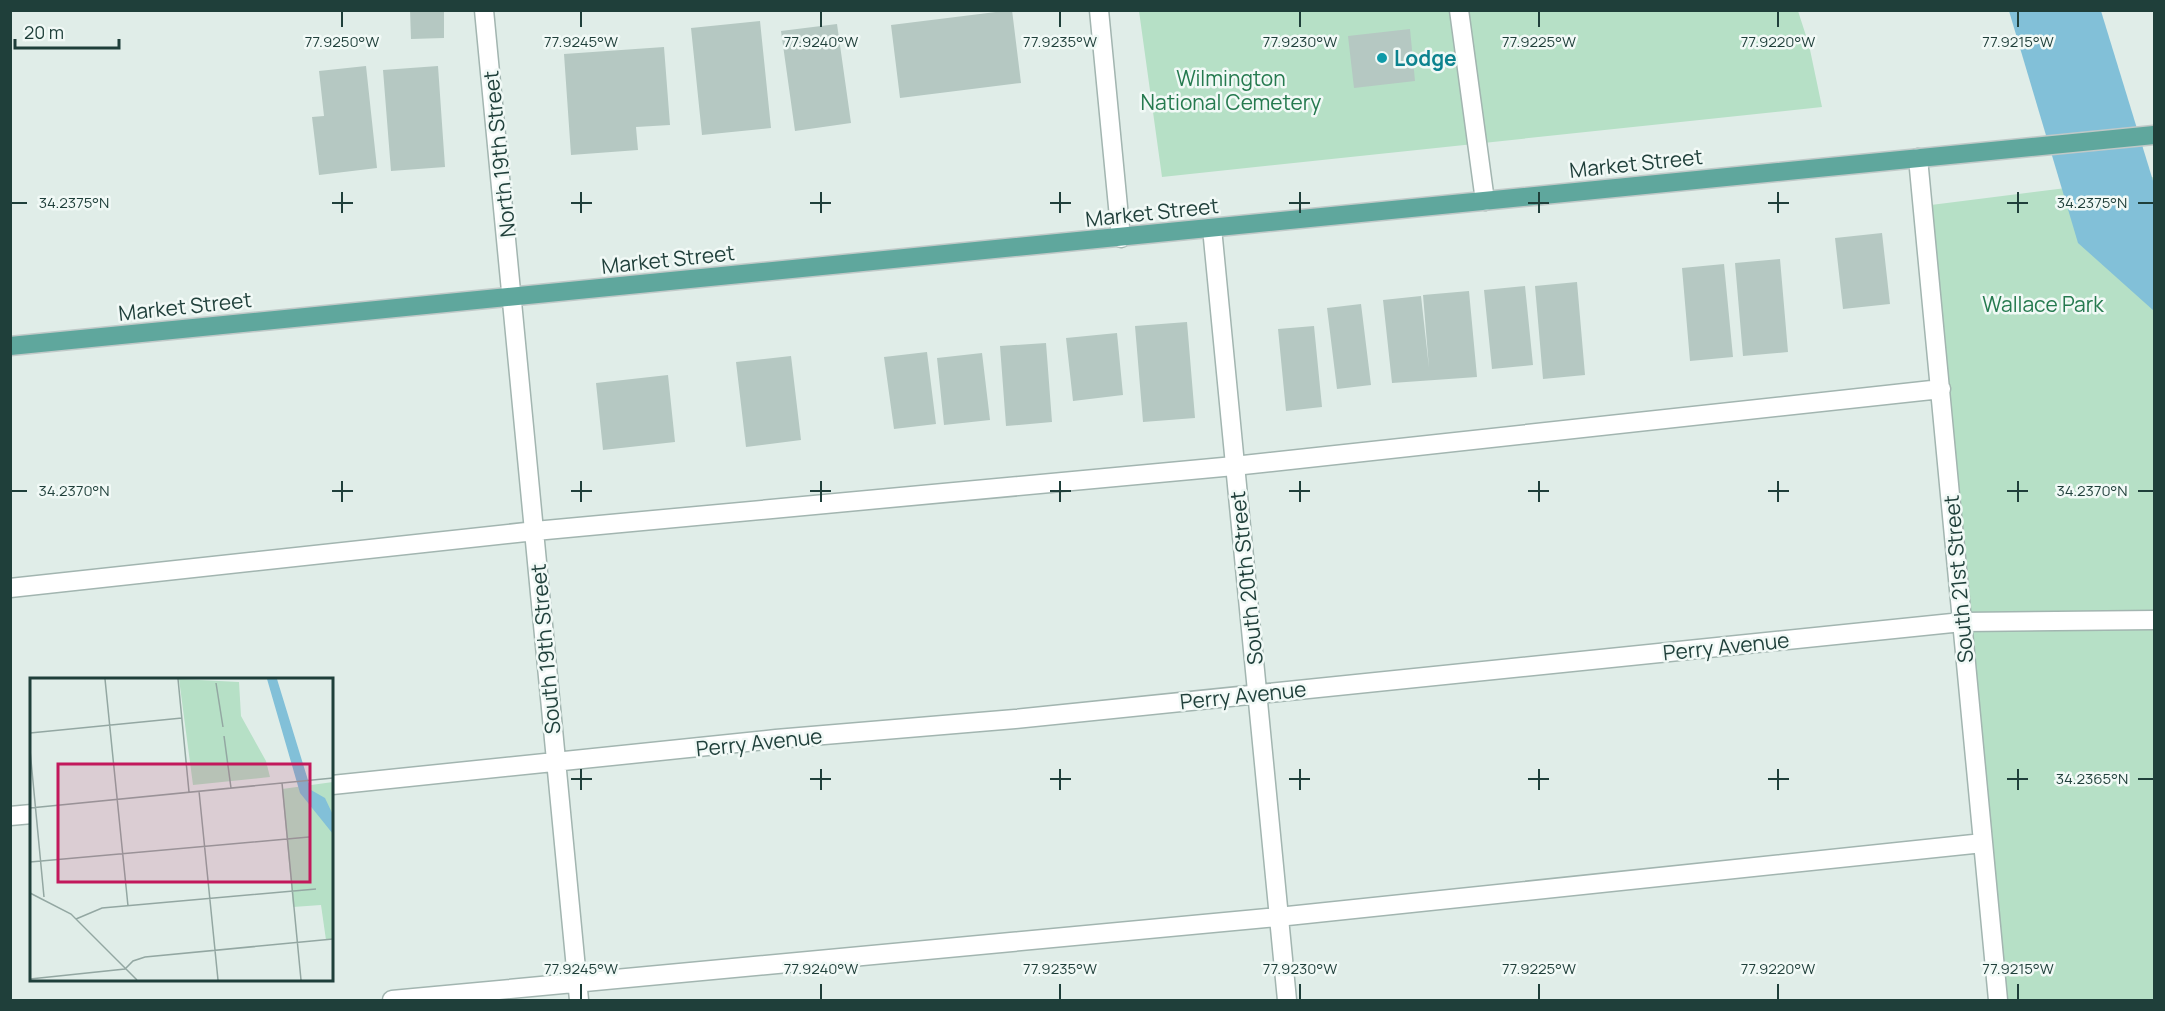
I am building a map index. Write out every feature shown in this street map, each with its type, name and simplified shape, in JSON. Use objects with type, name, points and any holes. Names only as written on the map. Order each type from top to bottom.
[{"type":"main road","name":"Market Street","points":[[10,346],[2154,135]]},
{"type":"street","name":"North 19th Street","points":[[484,10],[513,297]]},
{"type":"street","points":[[1099,10],[1121,238]]},
{"type":"street","points":[[1459,10],[1485,201]]},
{"type":"street","name":"South 21st Street","points":[[1918,158],[1998,1000]]},
{"type":"street","name":"South 20th Street","points":[[1212,228],[1287,1000]]},
{"type":"street","name":"South 19th Street","points":[[513,297],[579,1000]]},
{"type":"street","points":[[10,588],[535,531],[1234,466],[1941,389]]},
{"type":"street","name":"Perry Avenue","points":[[333,785],[1962,622],[2154,620]]},
{"type":"street","points":[[10,816],[30,814]]},
{"type":"street","points":[[392,1000],[1278,917],[1983,843]]},
{"type":"green space","name":"Wilmington National Cemetery","points":[[1139,11],[1798,11],[1809,45],[1822,107],[1162,177]]},
{"type":"green space","name":"Wallace Park","points":[[2154,177],[2154,1000],[1998,1000],[1923,206]]},
{"type":"water","points":[[2009,11],[2101,11],[2154,184],[2154,311],[2078,243]]},
{"type":"building","points":[[410,10],[444,10],[444,38],[411,39]]},
{"type":"building","points":[[1012,10],[1021,83],[900,98],[891,25]]},
{"type":"building","points":[[760,21],[771,128],[702,135],[691,28]]},
{"type":"building","points":[[837,24],[851,123],[795,131],[781,31]]},
{"type":"building","name":"Lodge","points":[[1410,29],[1415,81],[1354,88],[1348,36]]},
{"type":"building","points":[[664,47],[670,125],[636,127],[638,150],[571,155],[564,54]]},
{"type":"building","points":[[366,66],[377,168],[319,175],[312,117],[324,116],[319,71]]},
{"type":"building","points":[[438,66],[445,167],[391,171],[383,70]]},
{"type":"building","points":[[1882,233],[1890,304],[1843,309],[1835,238]]},
{"type":"building","points":[[1780,259],[1788,352],[1743,356],[1735,263]]},
{"type":"building","points":[[1724,264],[1733,357],[1690,361],[1682,268]]},
{"type":"building","points":[[1577,282],[1585,375],[1543,379],[1535,286]]},
{"type":"building","points":[[1525,286],[1533,365],[1492,369],[1484,290]]},
{"type":"building","points":[[1469,291],[1477,377],[1392,383],[1383,300],[1421,296],[1429,368],[1423,295]]},
{"type":"building","points":[[1361,304],[1371,385],[1337,389],[1327,308]]},
{"type":"building","points":[[1187,322],[1195,418],[1143,422],[1135,326]]},
{"type":"building","points":[[1314,326],[1322,407],[1286,411],[1278,329]]},
{"type":"building","points":[[1117,333],[1123,395],[1073,401],[1066,338]]},
{"type":"building","points":[[1046,343],[1052,422],[1006,426],[1000,346]]},
{"type":"building","points":[[927,352],[936,424],[894,429],[884,357]]},
{"type":"building","points":[[982,353],[990,420],[944,425],[937,358]]},
{"type":"building","points":[[791,356],[801,440],[746,447],[736,362]]},
{"type":"building","points":[[668,375],[675,442],[603,450],[596,383]]},
{"type":"place","name":"Lodge","points":[[1382,58]]}]
